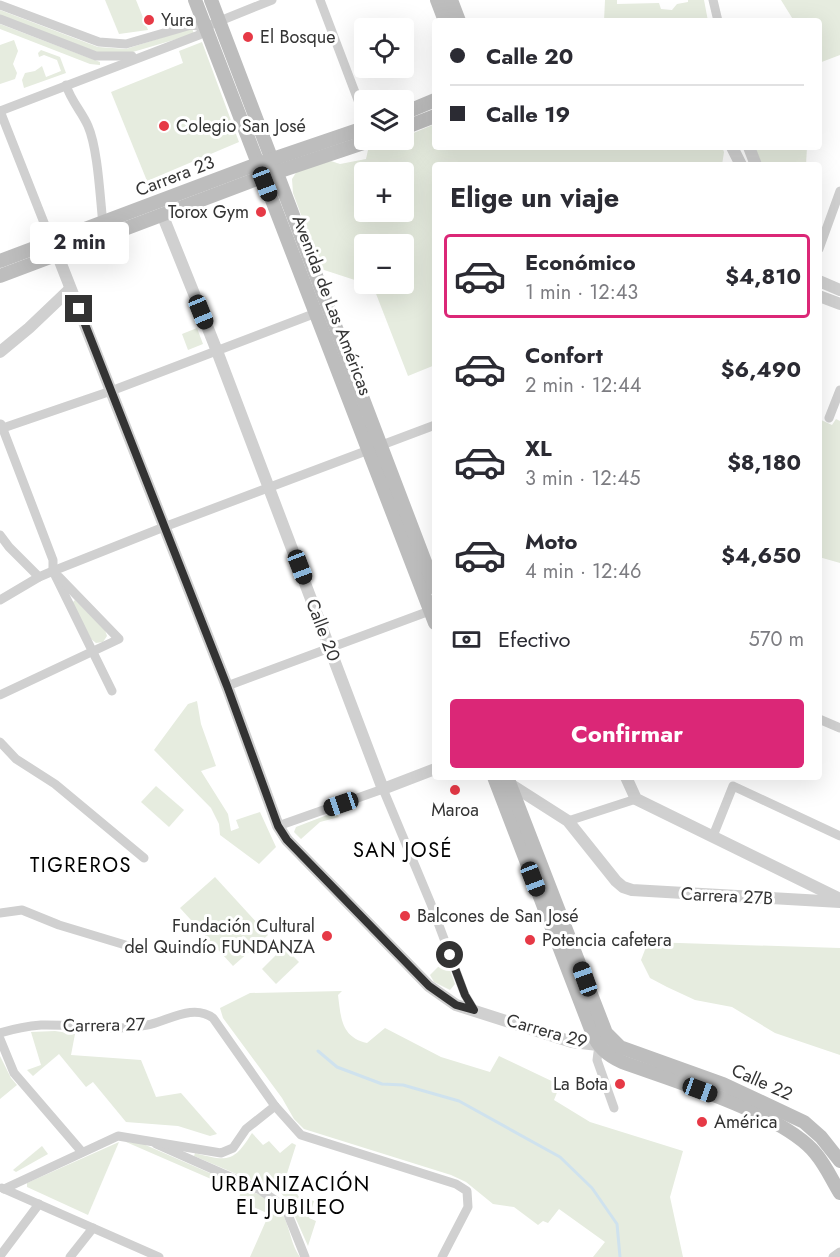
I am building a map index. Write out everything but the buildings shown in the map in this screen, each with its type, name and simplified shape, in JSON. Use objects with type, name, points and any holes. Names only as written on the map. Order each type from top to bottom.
[{"type":"main road","name":"Avenida de Las Américas","points":[[195,0],[212,24],[375,446],[432,608]]},
{"type":"main road","name":"Avenida de Las Américas","points":[[211,0],[212,24]]},
{"type":"main road","points":[[437,0],[444,18]]},
{"type":"main road","points":[[451,0],[458,18]]},
{"type":"main road","points":[[414,108],[432,100]]},
{"type":"main road","points":[[414,124],[432,117]]},
{"type":"main road","name":"Carrera 23","points":[[0,261],[55,249],[162,214],[354,132]]},
{"type":"main road","name":"Carrera 23","points":[[0,276],[103,224],[267,168],[354,145]]},
{"type":"main road","name":"Avenida de Las Américas","points":[[267,168],[316,314],[432,581]]},
{"type":"main road","points":[[495,780],[599,1045],[622,1062],[720,1097],[795,1134],[816,1154],[840,1193]]},
{"type":"main road","points":[[509,781],[606,1034],[620,1047]]},
{"type":"main road","name":"Calle 22","points":[[620,1047],[723,1084],[804,1122],[828,1145],[840,1161]]},
{"type":"main road","points":[[795,1134],[804,1122]]},
{"type":"street","points":[[55,249],[0,111],[199,35],[212,24],[272,0]]},
{"type":"street","points":[[320,0],[354,90]]},
{"type":"street","points":[[713,0],[717,18]]},
{"type":"street","points":[[0,5],[99,42],[126,44],[191,25],[212,24]]},
{"type":"street","points":[[0,19],[117,66]]},
{"type":"street","points":[[96,56],[126,57],[169,46]]},
{"type":"street","points":[[66,86],[70,97],[89,127],[93,142],[103,224]]},
{"type":"street","points":[[822,241],[840,191]]},
{"type":"street","name":"Calle 20","points":[[162,214],[217,351],[383,789],[431,904],[465,995],[474,1010]]},
{"type":"street","name":"Carrera 29","points":[[55,249],[227,686],[278,826],[287,840],[429,986],[456,1005],[572,1042],[620,1047]]},
{"type":"street","points":[[822,282],[840,290]]},
{"type":"street","points":[[0,352],[70,289]]},
{"type":"street","points":[[822,297],[840,304]]},
{"type":"street","points":[[112,691],[53,571],[53,560],[1,425],[111,391],[316,314]]},
{"type":"street","points":[[829,418],[840,390]]},
{"type":"street","points":[[0,600],[53,571],[432,425]]},
{"type":"street","points":[[0,535],[39,577]]},
{"type":"street","points":[[0,695],[119,639],[53,571]]},
{"type":"street","points":[[227,686],[330,648],[432,615]]},
{"type":"street","points":[[822,720],[840,728]]},
{"type":"street","points":[[0,742],[16,759],[55,784],[144,858]]},
{"type":"street","points":[[278,826],[432,770]]},
{"type":"street","points":[[627,780],[636,800],[840,901]]},
{"type":"street","points":[[509,781],[568,821],[636,800]]},
{"type":"street","points":[[712,836],[733,786],[840,836]]},
{"type":"street","name":"Carrera 27B","points":[[568,821],[616,881],[632,890],[840,901]]},
{"type":"street","points":[[0,913],[22,910],[132,947]]},
{"type":"street","name":"Carrera 27","points":[[0,1033],[40,1025],[131,1027],[148,1025],[201,1011],[213,1018],[276,1106]]},
{"type":"street","points":[[0,1039],[14,1073],[82,1152]]},
{"type":"street","points":[[599,1045],[597,1060],[614,1108]]},
{"type":"street","points":[[2,1188],[118,1136],[221,1153],[233,1148],[246,1129],[276,1106],[301,1136],[456,1184],[467,1191],[468,1207],[442,1257]]},
{"type":"street","points":[[140,1138],[260,1190],[285,1208],[305,1257]]},
{"type":"street","points":[[2,1188],[159,1257]]},
{"type":"street","points":[[0,1256],[39,1204]]},
{"type":"street","points":[[70,1257],[93,1228]]},
{"type":"street","points":[[833,1257],[840,1252]]},
{"type":"shaded area","points":[[105,0],[136,0],[148,30],[119,34]]},
{"type":"shaded area","points":[[605,0],[617,0],[617,4],[659,3],[661,9],[672,10],[677,4],[688,2],[688,0],[704,0],[707,18],[604,18]]},
{"type":"shaded area","points":[[781,0],[840,0],[840,55],[822,62],[822,18],[792,18]]},
{"type":"shaded area","points":[[0,10],[98,47],[126,49],[192,28],[194,34],[126,54],[97,52],[0,16]]},
{"type":"shaded area","points":[[0,24],[100,62],[100,65],[90,64],[0,29]]},
{"type":"shaded area","points":[[14,40],[18,51],[13,64],[17,73],[15,79],[0,84],[0,45]]},
{"type":"shaded area","points":[[202,42],[239,142],[147,181],[111,92],[183,63],[179,51]]},
{"type":"shaded area","points":[[41,50],[60,57],[66,73],[24,88],[22,80],[25,73],[35,71],[42,66],[46,77],[61,71],[57,60],[44,55],[39,57],[38,53]]},
{"type":"shaded area","points":[[432,125],[432,150],[723,150],[724,152],[722,162],[432,162],[432,366],[408,376],[376,294],[414,294],[414,234],[354,234],[354,280],[321,269],[293,193],[292,179],[297,171],[331,161],[340,164],[366,159],[368,150],[414,150],[414,133]]},
{"type":"shaded area","points":[[756,150],[807,150],[806,162],[761,162]]},
{"type":"shaded area","points":[[197,328],[203,344],[188,350],[182,334]]},
{"type":"shaded area","points":[[836,419],[840,421],[840,563],[822,558],[822,420],[832,425]]},
{"type":"shaded area","points":[[75,600],[105,630],[107,636],[103,642],[96,643],[91,639],[72,603]]},
{"type":"shaded area","points":[[197,701],[201,724],[216,766],[201,771],[228,814],[231,831],[239,828],[236,820],[260,812],[276,847],[259,864],[220,835],[219,824],[211,808],[154,750],[188,704]]},
{"type":"shaded area","points":[[156,786],[184,810],[169,827],[141,802]]},
{"type":"shaded area","points":[[335,812],[339,817],[320,822],[301,839],[294,832],[296,827]]},
{"type":"shaded area","points":[[215,877],[268,935],[233,966],[180,908]]},
{"type":"shaded area","points":[[648,942],[840,948],[840,1055],[775,1033],[732,1007],[695,1000],[650,978],[641,960]]},
{"type":"shaded area","points":[[284,947],[299,962],[276,984],[262,969]]},
{"type":"shaded area","points":[[446,959],[455,984],[450,990],[434,982],[430,975]]},
{"type":"shaded area","points":[[342,991],[338,995],[342,1019],[347,1031],[358,1040],[367,1043],[385,1028],[441,1057],[490,1072],[499,1056],[560,1085],[554,1100],[590,1122],[683,1151],[670,1197],[683,1257],[593,1257],[605,1242],[559,1209],[548,1223],[543,1221],[538,1225],[514,1207],[493,1204],[466,1182],[451,1175],[304,1129],[294,1119],[282,1098],[223,1018],[220,1008],[250,993]]},
{"type":"shaded area","points":[[55,1031],[75,1034],[71,1055],[141,1060],[156,1097],[181,1093],[217,1134],[210,1136],[178,1126],[126,1122],[93,1082],[86,1087],[59,1054],[33,1076],[27,1070],[41,1065],[31,1032]]},
{"type":"shaded area","points":[[0,1056],[17,1085],[0,1099]]},
{"type":"shaded area","points":[[252,1133],[263,1145],[269,1141],[280,1153],[292,1143],[296,1145],[283,1186],[294,1189],[299,1197],[314,1201],[309,1218],[316,1221],[308,1246],[288,1201],[281,1193],[194,1156],[195,1153],[215,1158],[229,1157],[240,1150]]},
{"type":"shaded area","points":[[119,1142],[88,1215],[27,1187],[27,1183]]},
{"type":"shaded area","points":[[126,1142],[141,1143],[260,1195],[271,1202],[285,1218],[300,1257],[250,1257],[269,1214],[238,1200],[241,1192]]},
{"type":"shaded area","points":[[42,1146],[48,1154],[16,1172],[13,1170]]},
{"type":"waterway","points":[[318,1051],[337,1067],[382,1084],[403,1085],[459,1101],[560,1157],[592,1188],[617,1224],[620,1257]]},
{"type":"place","name":"Yura","points":[[149,20]]},
{"type":"place","name":"El Bosque","points":[[248,37]]},
{"type":"place","name":"Colegio San José","points":[[164,126]]},
{"type":"place","name":"Torox Gym","points":[[261,212]]},
{"type":"place","name":"Maroa","points":[[455,790]]},
{"type":"place","name":"Balcones de San José","points":[[405,916]]},
{"type":"place","name":"Fundación Cultural del Quindío FUNDANZA","points":[[327,936]]},
{"type":"place","name":"Potencia cafetera","points":[[530,940]]},
{"type":"place","name":"La Bota","points":[[620,1084]]},
{"type":"place","name":"América","points":[[702,1122]]},
{"type":"district","name":"SAN JOSÉ","points":[[403,850]]},
{"type":"district","name":"TIGREROS","points":[[81,865]]},
{"type":"district","name":"URBANIZACIÓN EL JUBILEO","points":[[291,1196]]},
{"type":"route","points":[[79,309],[227,686],[278,826],[287,840],[429,986],[456,1005],[474,1010],[465,995],[450,955]]}]
